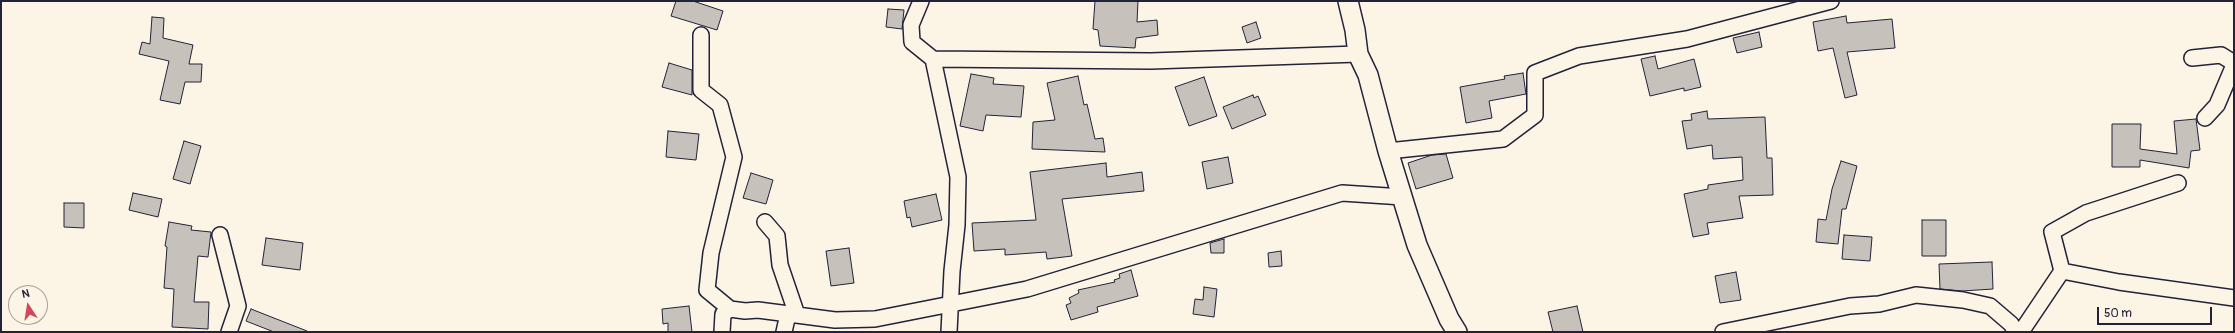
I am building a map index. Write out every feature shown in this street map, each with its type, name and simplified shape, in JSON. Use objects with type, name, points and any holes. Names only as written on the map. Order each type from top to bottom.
[{"type":"street","points":[[921,1],[911,25],[912,42],[933,59],[1150,61],[1358,54]]},
{"type":"street","points":[[1348,1],[1355,30],[1358,54],[1368,75],[1388,151],[1417,245],[1449,319],[1457,332]]},
{"type":"street","points":[[1388,151],[1503,140],[1535,115],[1535,73],[1579,56],[1687,39],[1831,1]]},
{"type":"street","points":[[701,35],[701,90],[720,105],[734,157],[711,253],[707,290],[730,309],[745,311],[758,310],[835,320],[875,319],[1027,288],[1342,193],[1403,197]]},
{"type":"street","points":[[2192,58],[2221,55],[2234,64],[2217,105],[2205,118]]},
{"type":"street","points":[[933,59],[958,177],[957,225],[949,332]]},
{"type":"street","points":[[2021,332],[2062,271],[2052,232],[2086,212],[2178,183]]},
{"type":"street","points":[[765,222],[777,236],[780,264],[792,314],[784,332]]},
{"type":"street","points":[[220,235],[238,306],[229,332]]},
{"type":"street","points":[[2062,271],[2119,282],[2234,298]]},
{"type":"street","points":[[1723,332],[1850,306],[1879,304],[1916,295],[1964,300],[1990,306],[2011,324],[2016,332]]},
{"type":"street","points":[[722,332],[723,314],[730,309]]},
{"type":"building","points":[[676,1],[693,1],[723,11],[717,30],[671,16]]},
{"type":"building","points":[[1095,1],[1138,1],[1137,22],[1157,20],[1158,35],[1136,38],[1135,48],[1100,46],[1098,30],[1093,29]]},
{"type":"building","points":[[888,9],[904,10],[902,29],[886,27]]},
{"type":"building","points":[[1846,16],[1847,23],[1892,19],[1895,48],[1847,52],[1857,95],[1845,98],[1833,48],[1818,51],[1813,22]]},
{"type":"building","points":[[152,17],[164,18],[163,38],[193,45],[189,64],[202,64],[201,82],[185,82],[180,104],[160,100],[169,61],[139,54],[142,42],[150,44]]},
{"type":"building","points":[[1256,22],[1261,38],[1247,43],[1242,27]]},
{"type":"building","points":[[1759,32],[1762,47],[1737,53],[1733,38]]},
{"type":"building","points":[[1655,56],[1658,69],[1694,59],[1701,87],[1684,91],[1684,88],[1650,96],[1641,59]]},
{"type":"building","points":[[669,63],[692,70],[692,95],[662,87]]},
{"type":"building","points":[[1523,73],[1526,94],[1489,101],[1492,118],[1466,123],[1460,87],[1505,79],[1504,76]]},
{"type":"building","points":[[971,74],[994,78],[993,84],[1024,86],[1021,117],[986,115],[983,131],[960,126]]},
{"type":"building","points":[[1078,76],[1084,105],[1087,104],[1095,139],[1103,138],[1105,152],[1032,149],[1033,122],[1055,120],[1047,83]]},
{"type":"building","points":[[1204,77],[1217,116],[1189,126],[1175,87]]},
{"type":"building","points":[[1253,95],[1254,98],[1258,96],[1266,115],[1232,129],[1223,107]]},
{"type":"building","points":[[1707,111],[1708,119],[1765,117],[1767,158],[1772,158],[1773,195],[1739,196],[1743,218],[1707,223],[1709,234],[1693,237],[1684,194],[1708,189],[1708,185],[1743,180],[1742,157],[1713,159],[1712,145],[1687,149],[1682,121],[1692,120],[1691,114]]},
{"type":"building","points":[[2196,119],[2200,150],[2191,151],[2189,168],[2140,160],[2140,167],[2112,167],[2112,124],[2141,124],[2140,149],[2177,154],[2174,121]]},
{"type":"building","points":[[668,131],[699,134],[696,160],[666,157]]},
{"type":"building","points":[[184,141],[201,146],[190,184],[173,179]]},
{"type":"building","points":[[1446,154],[1453,178],[1416,189],[1408,163],[1432,155]]},
{"type":"building","points":[[1228,157],[1233,183],[1207,189],[1202,162]]},
{"type":"building","points":[[1841,161],[1857,166],[1846,209],[1842,209],[1838,244],[1816,242],[1818,219],[1826,220],[1832,189]]},
{"type":"building","points":[[1106,163],[1107,177],[1142,172],[1144,191],[1062,199],[1072,256],[1047,259],[1046,252],[1005,255],[1005,249],[974,251],[972,223],[1036,220],[1030,172]]},
{"type":"building","points":[[751,173],[773,180],[766,204],[743,198]]},
{"type":"building","points":[[133,193],[162,199],[158,217],[129,210]]},
{"type":"building","points":[[936,194],[942,220],[912,227],[910,217],[907,218],[904,201]]},
{"type":"building","points":[[64,203],[84,203],[84,228],[64,227]]},
{"type":"building","points":[[1922,220],[1946,220],[1946,256],[1922,256]]},
{"type":"building","points":[[169,222],[192,226],[191,230],[211,232],[208,257],[198,256],[194,302],[209,302],[208,329],[172,327],[174,289],[164,288],[167,247],[165,246]]},
{"type":"building","points":[[1844,235],[1872,237],[1870,261],[1842,259]]},
{"type":"building","points":[[266,238],[303,243],[300,270],[262,265]]},
{"type":"building","points":[[1224,239],[1224,253],[1211,253],[1210,243]]},
{"type":"building","points":[[849,248],[854,283],[831,286],[826,251]]},
{"type":"building","points":[[1281,251],[1282,266],[1269,267],[1268,253]]},
{"type":"building","points":[[1992,262],[1993,289],[1962,291],[1940,289],[1939,264]]},
{"type":"building","points":[[1131,270],[1138,296],[1097,307],[1098,312],[1071,320],[1066,305],[1071,303],[1069,298],[1079,293],[1078,290],[1115,282],[1114,280],[1120,278],[1119,274]]},
{"type":"building","points":[[1736,272],[1741,300],[1720,303],[1715,276]]},
{"type":"building","points":[[1204,287],[1217,289],[1214,317],[1193,314],[1195,299],[1203,300]]},
{"type":"building","points":[[689,306],[692,332],[668,332],[668,323],[663,324],[662,309]]},
{"type":"building","points":[[1577,306],[1583,332],[1553,332],[1548,312]]},
{"type":"building","points":[[251,309],[307,332],[274,332],[246,321]]}]
